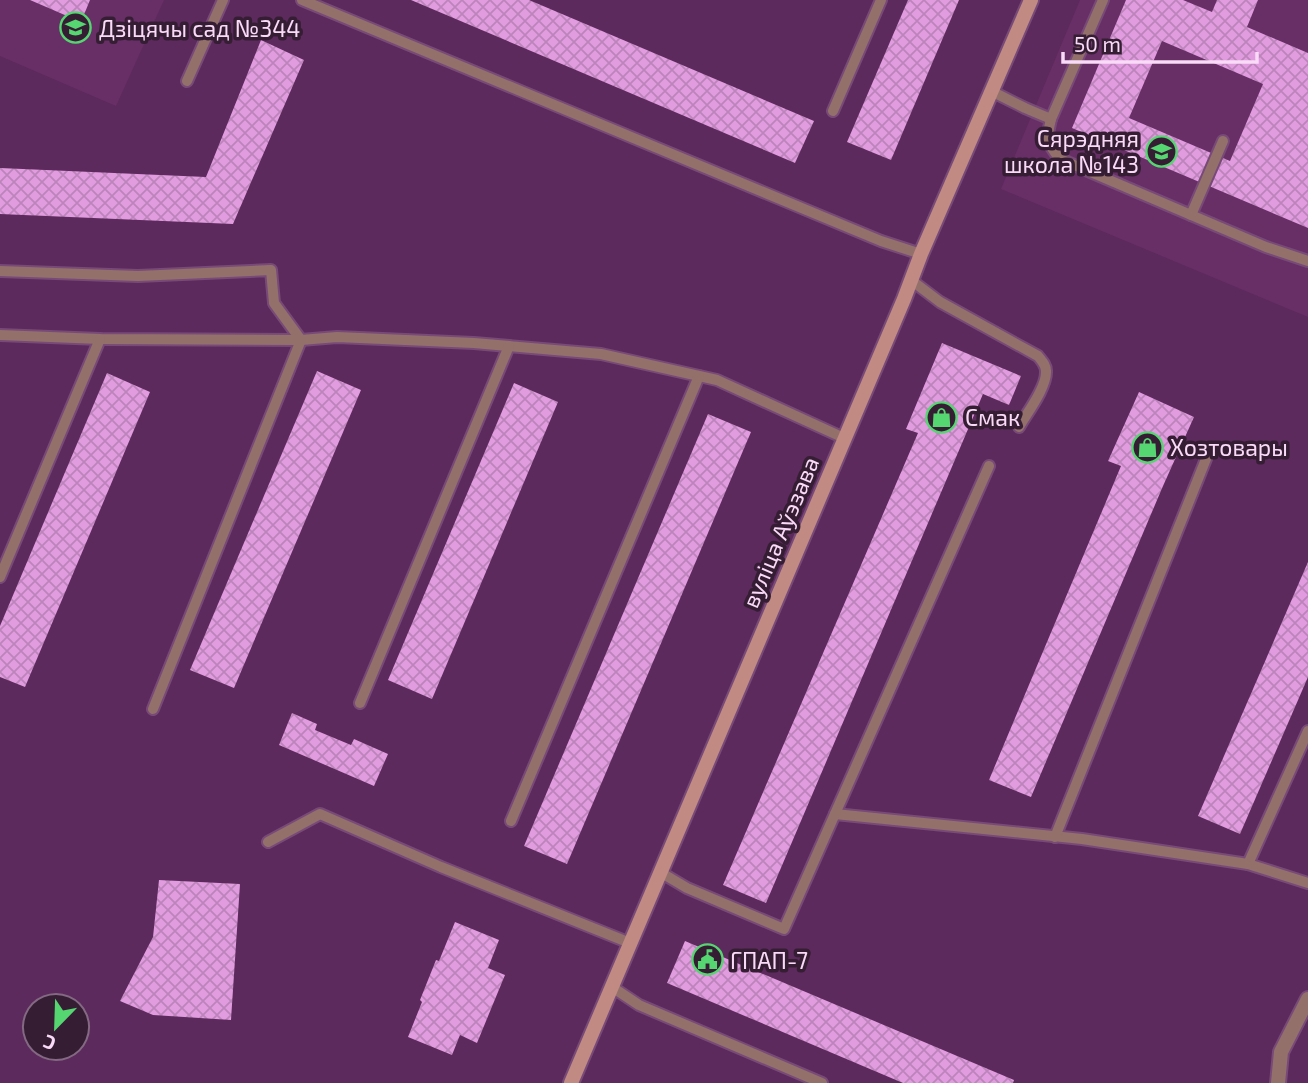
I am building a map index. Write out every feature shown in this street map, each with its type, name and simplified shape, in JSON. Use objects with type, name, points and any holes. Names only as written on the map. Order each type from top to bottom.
[{"type":"street","name":"вуліца Аўэзава","points":[[575,1081],[630,943],[1031,0]]},
{"type":"street","points":[[1278,1083],[1281,1052],[1308,999]]},
{"type":"lane","points":[[302,0],[881,240],[921,254]]},
{"type":"lane","points":[[833,111],[881,0]]},
{"type":"lane","points":[[1102,0],[1051,119],[1048,145],[1060,159],[1266,247],[1308,261]]},
{"type":"lane","points":[[187,81],[220,1]]},
{"type":"lane","points":[[991,90],[1051,119]]},
{"type":"lane","points":[[1191,215],[1223,141]]},
{"type":"lane","points":[[0,271],[138,276],[271,270],[274,303],[301,340]]},
{"type":"lane","points":[[911,280],[940,302],[1038,356],[1046,372],[1044,383],[1019,428]]},
{"type":"lane","points":[[0,335],[100,339],[301,340],[337,337],[474,342],[601,354],[717,380],[844,438]]},
{"type":"lane","points":[[0,577],[100,339]]},
{"type":"lane","points":[[153,709],[301,340]]},
{"type":"lane","points":[[360,703],[509,346]]},
{"type":"lane","points":[[512,821],[699,376]]},
{"type":"lane","points":[[1055,836],[1206,459]]},
{"type":"lane","points":[[660,872],[687,888],[784,929],[989,466]]},
{"type":"lane","points":[[1248,864],[1308,731]]},
{"type":"lane","points":[[268,842],[320,814],[441,867],[630,943]]},
{"type":"lane","points":[[835,814],[1082,839],[1248,864],[1308,883]]},
{"type":"lane","points":[[612,987],[639,1005],[822,1083]]},
{"type":"shaded area","name":"Дзіцячы сад №344","points":[[0,0],[164,0],[116,106],[0,56]]},
{"type":"shaded area","name":"Сярэдняя школа №143","points":[[1080,0],[1308,0],[1308,317],[1001,189]]},
{"type":"building","points":[[30,0],[90,0],[81,22]]},
{"type":"building","points":[[411,0],[529,0],[814,121],[795,163]]},
{"type":"building","points":[[908,0],[959,0],[891,160],[847,142]]},
{"type":"building","points":[[1126,0],[1183,0],[1212,12],[1217,0],[1258,0],[1247,27],[1308,53],[1308,228],[1072,128]],"holes":[[[1162,41],[1263,84],[1230,161],[1129,118]]]},
{"type":"building","points":[[261,40],[304,60],[233,224],[0,214],[0,168],[206,177]]},
{"type":"building","points":[[942,343],[1021,376],[1009,405],[983,394],[766,903],[723,885],[918,433],[906,429]]},
{"type":"building","points":[[317,371],[361,390],[234,688],[190,670]]},
{"type":"building","points":[[107,373],[150,392],[25,687],[0,677],[0,626]]},
{"type":"building","points":[[514,383],[558,402],[432,699],[388,680]]},
{"type":"building","points":[[1139,392],[1194,417],[1031,797],[989,780],[1121,466],[1108,461]]},
{"type":"building","points":[[708,414],[751,432],[567,864],[524,846]]},
{"type":"building","points":[[1308,562],[1308,677],[1240,834],[1198,816]]},
{"type":"building","points":[[292,713],[317,724],[315,730],[351,745],[354,739],[388,754],[374,786],[279,745]]},
{"type":"building","points":[[159,880],[240,884],[231,1020],[153,1015],[120,1001],[153,937]]},
{"type":"building","points":[[455,922],[499,940],[488,968],[505,975],[477,1043],[460,1035],[452,1055],[408,1037],[436,960],[439,961]]},
{"type":"building","points":[[685,941],[1014,1080],[1013,1083],[903,1083],[667,983]]},
{"type":"place","name":"Дзіцячы сад №344","points":[[76,28]]},
{"type":"place","name":"Сярэдняя школа №143","points":[[1162,151]]},
{"type":"place","name":"Смак","points":[[942,417]]},
{"type":"place","name":"Хозтовары","points":[[1147,447]]},
{"type":"place","name":"ГПАП-7","points":[[707,960]]}]
